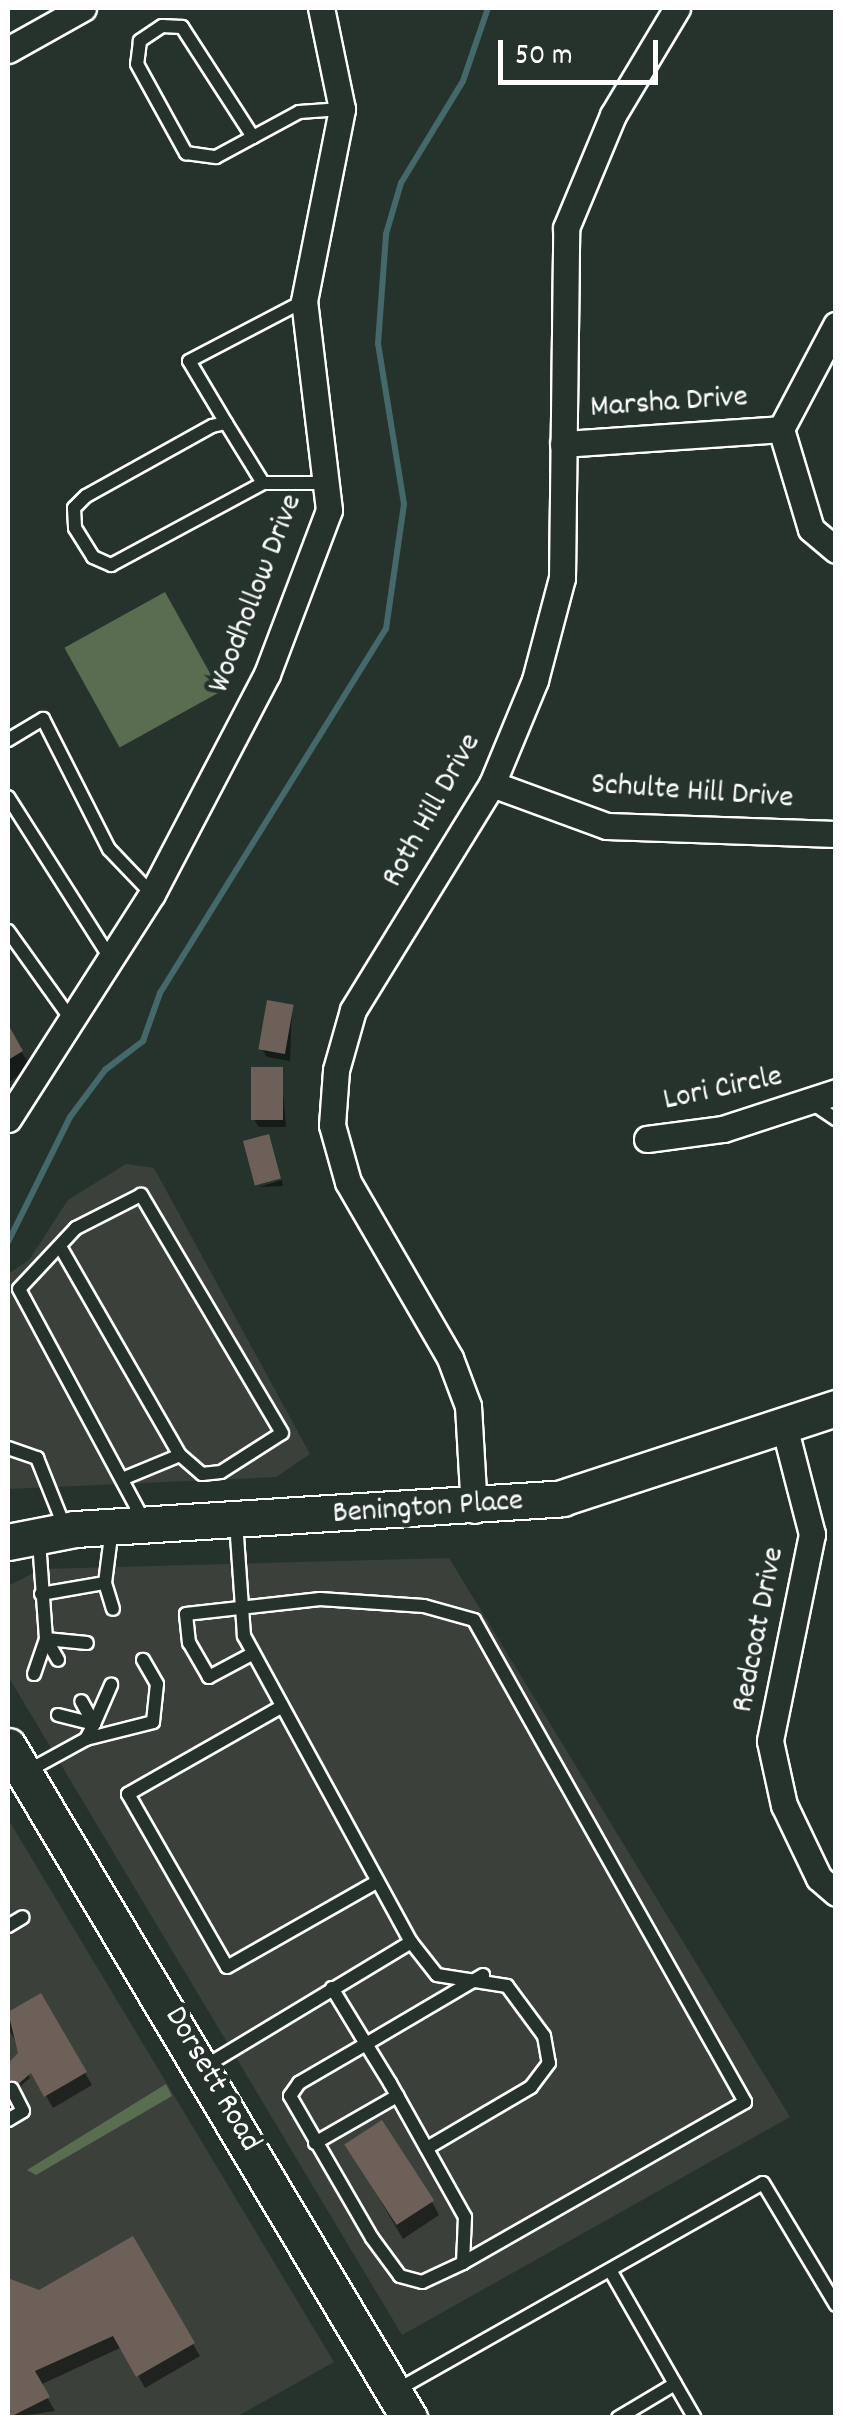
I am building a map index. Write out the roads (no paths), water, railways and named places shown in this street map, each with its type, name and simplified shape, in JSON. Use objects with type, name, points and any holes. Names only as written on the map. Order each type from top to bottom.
[{"type":"main road","name":"Benington Place","points":[[30,1535],[129,1526],[474,1510],[562,1498],[836,1408]]},
{"type":"main road","points":[[8,1560],[30,1535]]},
{"type":"main road","name":"Dorsett Road","points":[[16,1760],[204,2067],[402,2405]]},
{"type":"street","points":[[8,50],[83,8]]},
{"type":"street","name":"Woodhollow Drive","points":[[8,1119],[68,1014],[152,894],[267,674],[331,483],[304,301],[342,109],[332,35],[321,8]]},
{"type":"street","name":"Roth Hill Drive","points":[[474,1510],[468,1406],[450,1358],[348,1182],[332,1125],[352,1010],[492,784],[562,578],[566,228],[613,115],[677,8]]},
{"type":"street","name":"Marsha Drive","points":[[563,444],[780,430],[836,325]]},
{"type":"street","points":[[780,430],[811,529],[836,550]]},
{"type":"street","name":"Schulte Hill Drive","points":[[492,784],[607,826],[836,834]]},
{"type":"street","name":"Lori Circle","points":[[647,1139],[723,1130],[824,1097]]},
{"type":"street","name":"Redcoat Drive","points":[[784,1426],[812,1534],[770,1740],[784,1805],[818,1878],[836,1893]]},
{"type":"lane","points":[[254,137],[182,26],[162,26],[140,41],[137,64],[186,153],[216,157],[254,137],[299,112],[342,109]]},
{"type":"lane","points":[[263,482],[189,361],[304,301]]},
{"type":"lane","points":[[226,423],[74,508],[92,556],[133,560],[263,482],[331,483]]},
{"type":"lane","points":[[8,740],[42,719],[109,848],[152,894]]},
{"type":"lane","points":[[8,796],[110,956]]},
{"type":"lane","points":[[8,931],[68,1014]]},
{"type":"lane","name":"Lori Circle","points":[[824,1097],[836,1119]]},
{"type":"lane","points":[[62,1250],[180,1455],[202,1474],[222,1472],[282,1434],[150,1202],[126,1196],[62,1250],[14,1292],[128,1477],[129,1526],[105,1582],[113,1608]]},
{"type":"lane","points":[[8,1448],[37,1458],[30,1535],[46,1639],[58,1660]]},
{"type":"lane","points":[[128,1477],[180,1455]]},
{"type":"lane","points":[[236,1521],[238,1608],[252,1654],[375,1883],[411,1942],[437,1975],[483,1975],[520,1997],[549,2062],[531,2087],[427,2148]]},
{"type":"lane","points":[[41,1594],[105,1582]]},
{"type":"lane","points":[[252,1654],[209,1677],[188,1643],[186,1614],[320,1599],[424,1606],[474,1620],[744,2102],[464,2263],[422,2282],[400,2276],[292,2105],[299,2084],[483,1975]]},
{"type":"lane","points":[[46,1639],[87,1643]]},
{"type":"lane","points":[[34,1674],[46,1639]]},
{"type":"lane","points":[[16,1760],[153,1722],[157,1684],[143,1660]]},
{"type":"lane","points":[[86,1739],[110,1685]]},
{"type":"lane","points":[[81,1701],[94,1724]]},
{"type":"lane","points":[[282,1707],[128,1794],[227,1967],[375,1883]]},
{"type":"lane","points":[[58,1715],[94,1724]]},
{"type":"lane","points":[[8,1926],[23,1917]]},
{"type":"lane","points":[[204,2067],[411,1942]]},
{"type":"lane","points":[[332,1988],[465,2217],[464,2263]]},
{"type":"lane","points":[[8,2120],[23,2111],[12,2089]]},
{"type":"lane","points":[[314,2143],[397,2096]]},
{"type":"lane","points":[[402,2405],[610,2270],[763,2183],[836,2305]]},
{"type":"lane","points":[[610,2270],[695,2418]]},
{"type":"lane","points":[[622,2417],[675,2384]]},
{"type":"waterway","points":[[8,1242],[70,1117],[105,1070],[143,1041],[160,993],[386,629],[404,504],[378,344],[386,234],[401,183],[463,81],[488,8]]}]
